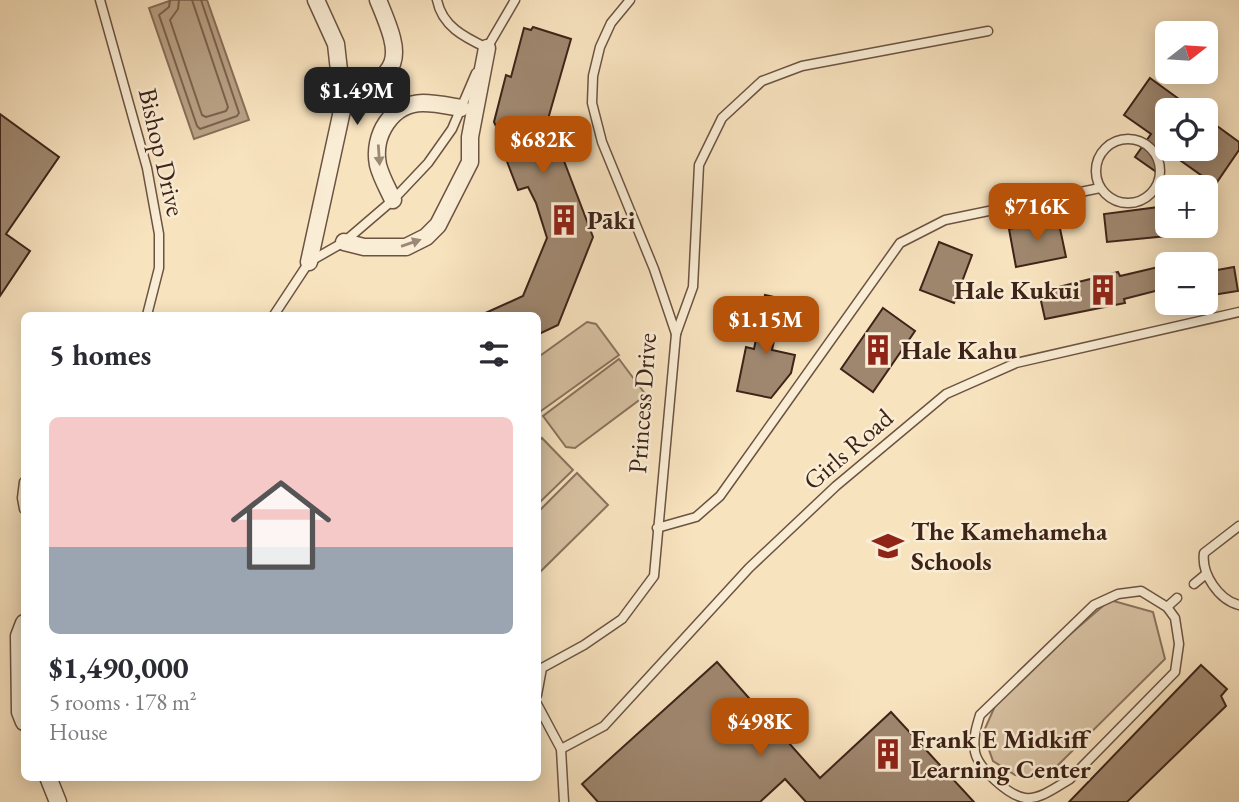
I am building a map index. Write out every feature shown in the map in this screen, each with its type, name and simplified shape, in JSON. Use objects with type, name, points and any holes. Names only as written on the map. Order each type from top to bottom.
[{"type":"street","points":[[309,262],[343,106],[336,44],[316,0]]},
{"type":"street","points":[[343,106],[379,81],[394,64],[394,38],[378,0]]},
{"type":"street","points":[[344,242],[364,247],[406,247],[426,237],[438,225],[470,162],[470,138],[487,48]]},
{"type":"street","points":[[393,200],[378,164],[377,145],[384,124],[399,108],[421,103],[461,108]]},
{"type":"street","points":[[21,631],[21,714]]},
{"type":"street","points":[[50,781],[58,802]]},
{"type":"lane","name":"Bishop Drive","points":[[100,0],[147,168],[159,234],[157,282],[148,312]]},
{"type":"lane","points":[[437,0],[442,16],[449,25],[487,48]]},
{"type":"lane","points":[[276,312],[309,262],[344,242],[393,200],[434,155],[452,129],[487,48],[515,0]]},
{"type":"lane","name":"Princess Drive","points":[[541,673],[542,668],[584,645],[622,619],[654,576],[676,334],[654,269],[598,130],[593,103],[593,76],[600,47],[611,23],[630,0]]},
{"type":"lane","points":[[676,334],[694,287],[699,165],[722,118],[762,81],[802,66],[988,31]]},
{"type":"lane","points":[[1131,138],[1144,142],[1158,158],[1160,176],[1157,187],[1144,199],[1122,203],[1108,196],[1100,188],[1096,178],[1097,159],[1112,142],[1131,138]]},
{"type":"lane","points":[[657,528],[696,517],[719,496],[900,243],[945,220],[1100,188]]},
{"type":"lane","name":"Girls Road","points":[[561,749],[604,726],[749,568],[836,486],[946,394],[1016,363],[1239,312]]},
{"type":"lane","points":[[1239,526],[1204,553],[1202,564],[1206,574],[1229,603],[1239,606]]},
{"type":"lane","points":[[1194,584],[1206,574]]},
{"type":"lane","points":[[1141,591],[1167,607],[1175,618],[1179,644],[1175,672],[1070,779],[1049,792],[1026,800],[1002,788],[975,756],[974,734],[980,715],[1094,605],[1118,594],[1141,591]]},
{"type":"lane","points":[[1167,607],[1177,598]]},
{"type":"lane","points":[[541,712],[561,749],[564,802]]},
{"type":"shaded area","points":[[587,322],[596,324],[619,355],[541,411],[541,355]]},
{"type":"shaded area","points":[[619,359],[646,395],[575,448],[566,447],[543,416]]},
{"type":"shaded area","points":[[541,439],[573,470],[541,501]]},
{"type":"shaded area","points":[[577,473],[608,505],[541,571],[541,509]]},
{"type":"shaded area","points":[[1110,600],[1153,612],[1165,659],[1044,779],[1015,775],[993,761],[983,733],[995,706],[1047,654]]},
{"type":"water","points":[[172,0],[207,0],[249,120],[194,139],[149,8]]},
{"type":"building","name":"Pāki","points":[[533,27],[571,39],[548,119],[593,237],[558,325],[541,333],[541,312],[488,312],[523,296],[547,238],[528,187],[518,190],[506,159],[510,158],[494,122],[506,75],[511,77],[524,28],[531,30]]},
{"type":"building","points":[[1150,78],[1178,98],[1155,98],[1155,161],[1161,161],[1155,171],[1135,157],[1151,134],[1124,115]]},
{"type":"building","points":[[0,114],[59,157],[6,234],[30,251],[0,296]]},
{"type":"building","points":[[1218,127],[1239,142],[1239,150],[1218,181],[1218,175],[1201,175],[1181,161],[1218,161]]},
{"type":"building","points":[[1155,208],[1155,237],[1107,242],[1104,214]]},
{"type":"building","points":[[1058,219],[1066,257],[1016,267],[1009,229]]},
{"type":"building","points":[[939,242],[972,255],[954,303],[920,290]]},
{"type":"building","points":[[1234,267],[1238,291],[1218,294],[1218,270]]},
{"type":"building","name":"Hale Kukui","points":[[1155,268],[1155,291],[1124,299],[1125,303],[1045,319],[1039,292],[1118,272],[1120,276]]},
{"type":"building","points":[[765,295],[783,299],[772,350],[795,355],[791,373],[771,398],[737,391],[746,347],[754,349]]},
{"type":"building","name":"Hale Kahu","points":[[883,308],[915,331],[873,392],[841,369]]},
{"type":"building","points":[[717,662],[820,778],[891,712],[974,802],[806,802],[785,779],[760,802],[598,802],[582,784]]},
{"type":"building","points":[[1201,665],[1227,689],[1221,696],[1226,706],[1127,802],[1069,802]]},
{"type":"place","name":"Pāki","points":[[564,220]]},
{"type":"place","name":"Hale Kukui","points":[[1103,290]]},
{"type":"place","name":"Hale Kahu","points":[[878,350]]},
{"type":"place","name":"The Kamehameha Schools","points":[[888,546]]},
{"type":"place","name":"Frank E Midkiff Learning Center","points":[[888,754]]}]
